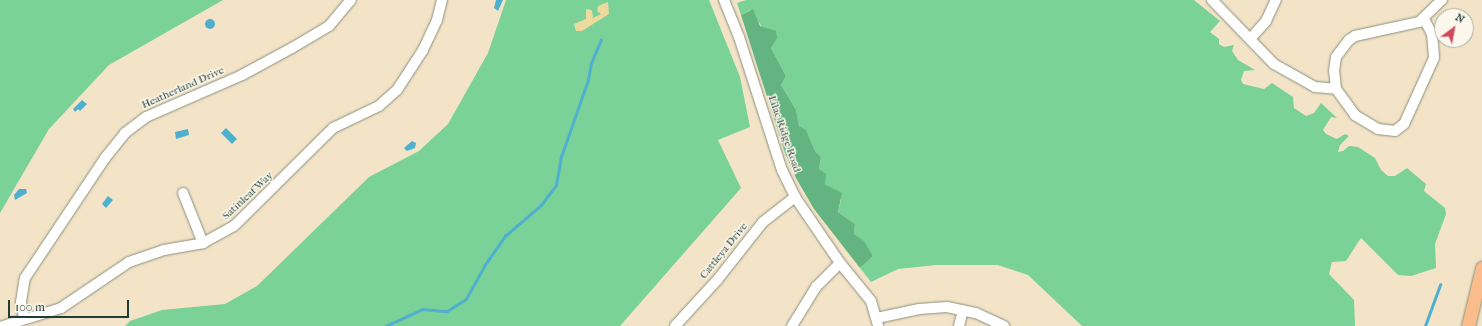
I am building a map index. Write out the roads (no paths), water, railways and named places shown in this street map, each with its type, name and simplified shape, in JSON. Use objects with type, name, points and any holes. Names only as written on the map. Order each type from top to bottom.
[{"type":"main road","points":[[1468,326],[1482,268]]},
{"type":"street","name":"Heatherland Drive","points":[[24,318],[21,302],[25,278],[101,164],[125,133],[158,111],[242,75],[292,48],[329,26],[351,0]]},
{"type":"street","name":"Satinleaf Way","points":[[4,326],[24,318],[61,308],[129,262],[164,250],[203,243],[234,226],[333,128],[379,106],[397,90],[423,50],[438,20],[442,0]]},
{"type":"street","name":"Lilac Ridge Road","points":[[724,0],[739,37],[782,170],[795,197],[840,263],[871,301],[877,322]]},
{"type":"street","points":[[1212,0],[1250,39],[1263,55],[1304,82],[1315,87],[1336,89]]},
{"type":"street","points":[[1250,39],[1266,22],[1276,0]]},
{"type":"street","points":[[1424,19],[1432,34],[1434,58],[1400,128],[1385,131],[1370,125],[1355,115],[1336,89],[1334,71],[1336,57],[1349,40],[1362,33],[1419,22],[1424,19],[1442,0]]},
{"type":"street","points":[[183,193],[203,243]]},
{"type":"street","name":"Cattleya Drive","points":[[675,326],[718,278],[763,222],[795,197]]},
{"type":"street","points":[[792,326],[816,287],[840,263]]},
{"type":"street","points":[[877,322],[932,307],[963,310],[988,317],[1004,326]]},
{"type":"street","points":[[959,326],[963,310]]},
{"type":"water","points":[[496,0],[503,0],[498,11],[494,8]]},
{"type":"water","points":[[208,19],[212,19],[215,24],[212,29],[208,29],[205,26],[205,22]]},
{"type":"water","points":[[82,100],[87,104],[80,111],[78,109],[75,112],[73,109]]},
{"type":"water","points":[[226,128],[237,139],[232,144],[221,133]]},
{"type":"water","points":[[188,129],[189,135],[176,139],[175,132]]},
{"type":"water","points":[[412,141],[416,143],[415,148],[407,151],[404,148]]},
{"type":"water","points":[[19,189],[26,189],[27,193],[15,200],[14,195]]},
{"type":"water","points":[[108,196],[113,200],[106,208],[102,204]]},
{"type":"waterway","points":[[386,326],[422,309],[447,311],[466,299],[484,266],[505,236],[541,205],[556,185],[561,157],[588,80],[591,63],[601,40]]},
{"type":"waterway","points":[[1425,326],[1440,285]]}]
